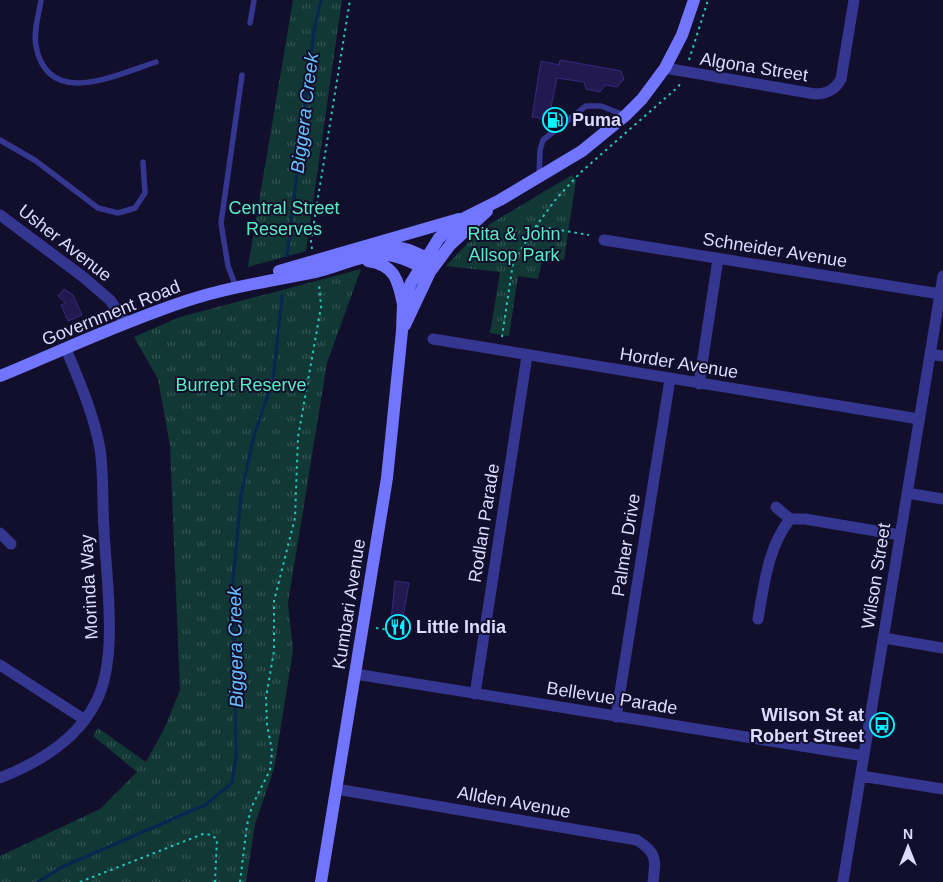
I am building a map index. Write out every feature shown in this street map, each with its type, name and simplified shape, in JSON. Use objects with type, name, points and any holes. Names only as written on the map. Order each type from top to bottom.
[{"type":"main road","name":"Government Road","points":[[353,256],[464,218],[500,200],[582,151],[626,115],[642,99],[665,68],[682,35],[694,0]]},
{"type":"main road","name":"Government Road","points":[[428,265],[500,200]]},
{"type":"main road","name":"Government Road","points":[[428,265],[439,238],[464,218]]},
{"type":"main road","name":"Government Road","points":[[0,376],[126,322],[187,301],[353,256],[393,246],[410,249],[428,265]]},
{"type":"main road","name":"Government Road","points":[[353,256],[381,263],[392,272],[399,284],[403,304]]},
{"type":"main road","name":"Kumbari Avenue","points":[[321,882],[387,478],[403,304],[428,265]]},
{"type":"main road","name":"Kumbari Avenue","points":[[402,331],[428,265]]},
{"type":"street","name":"Algona Street","points":[[665,68],[814,94],[826,93],[835,88],[840,79],[854,0]]},
{"type":"street","name":"Usher Avenue","points":[[0,215],[82,276],[110,300],[126,322]]},
{"type":"street","name":"Schneider Avenue","points":[[604,240],[940,294]]},
{"type":"street","points":[[699,384],[718,259]]},
{"type":"street","name":"Wilson Street","points":[[843,882],[943,276]]},
{"type":"street","name":"Horder Avenue","points":[[433,339],[527,356],[919,419]]},
{"type":"street","name":"Morinda Way","points":[[0,778],[32,765],[69,737],[96,702],[106,676],[109,643],[100,449],[82,385],[66,348]]},
{"type":"street","points":[[930,354],[943,356]]},
{"type":"street","name":"Rodlan Parade","points":[[475,694],[527,356]]},
{"type":"street","name":"Palmer Drive","points":[[616,717],[670,379]]},
{"type":"street","points":[[907,493],[943,499]]},
{"type":"street","points":[[776,507],[790,519],[805,519],[900,534]]},
{"type":"street","points":[[758,619],[767,568],[790,519]]},
{"type":"street","points":[[0,533],[11,544]]},
{"type":"street","points":[[884,638],[943,648]]},
{"type":"street","points":[[0,665],[84,720]]},
{"type":"street","name":"Bellevue Parade","points":[[355,674],[864,756]]},
{"type":"street","points":[[861,776],[943,789]]},
{"type":"street","name":"Allden Avenue","points":[[336,789],[637,840],[650,848],[656,861],[653,882]]},
{"type":"lane","points":[[41,0],[36,46],[43,64],[55,77],[69,83],[88,84],[156,62]]},
{"type":"lane","points":[[250,23],[254,0]]},
{"type":"lane","points":[[236,287],[228,266],[221,222],[242,75]]},
{"type":"lane","points":[[539,177],[540,150],[543,140],[586,106],[601,106],[626,115]]},
{"type":"lane","points":[[0,140],[36,161],[98,208],[118,214],[135,208],[145,193],[143,162]]},
{"type":"path","points":[[240,882],[247,825],[252,806],[270,770],[272,752],[266,724],[266,698],[274,651],[274,602],[295,518],[298,437],[321,307],[321,290],[311,241],[350,0]]},
{"type":"path","points":[[688,65],[708,0]]},
{"type":"path","points":[[502,337],[513,263],[536,226],[556,198],[581,172],[678,87],[682,80]]},
{"type":"path","points":[[536,226],[589,235]]},
{"type":"path","points":[[376,628],[389,630],[388,636],[402,638]]},
{"type":"path","points":[[80,882],[203,834],[211,835],[216,840],[216,882]]},
{"type":"green space","name":"Central Street Reserves","points":[[293,0],[342,0],[306,251],[248,267]]},
{"type":"green space","name":"Rita & John Allsop Park","points":[[572,175],[576,180],[564,260],[543,257],[538,279],[518,276],[509,336],[490,333],[500,272],[446,266],[480,230]]},
{"type":"green space","name":"Burrept Reserve","points":[[361,269],[327,363],[288,603],[293,651],[274,769],[255,824],[246,882],[0,882],[0,856],[100,809],[137,772],[93,736],[98,728],[146,762],[165,727],[180,690],[170,446],[158,379],[134,337],[180,317]]},
{"type":"building","points":[[560,60],[621,71],[624,79],[617,87],[605,85],[600,92],[586,89],[584,82],[557,78],[551,107],[564,118],[551,127],[539,118],[532,117],[541,61],[559,65]]},
{"type":"building","points":[[64,289],[73,295],[82,315],[68,321],[61,305],[66,303],[58,296]]},
{"type":"building","points":[[395,581],[409,583],[403,617],[407,617],[404,634],[390,631]]},
{"type":"waterway","name":"Biggera Creek","points":[[287,256],[314,31],[321,0]]},
{"type":"waterway","name":"Biggera Creek","points":[[38,882],[62,867],[205,805],[232,783],[236,758],[233,580],[241,496],[253,439],[273,380],[282,296]]},
{"type":"place","name":"Puma","points":[[555,120]]},
{"type":"place","name":"Little India","points":[[398,627]]},
{"type":"place","name":"Wilson St at Robert Street","points":[[882,725]]}]
